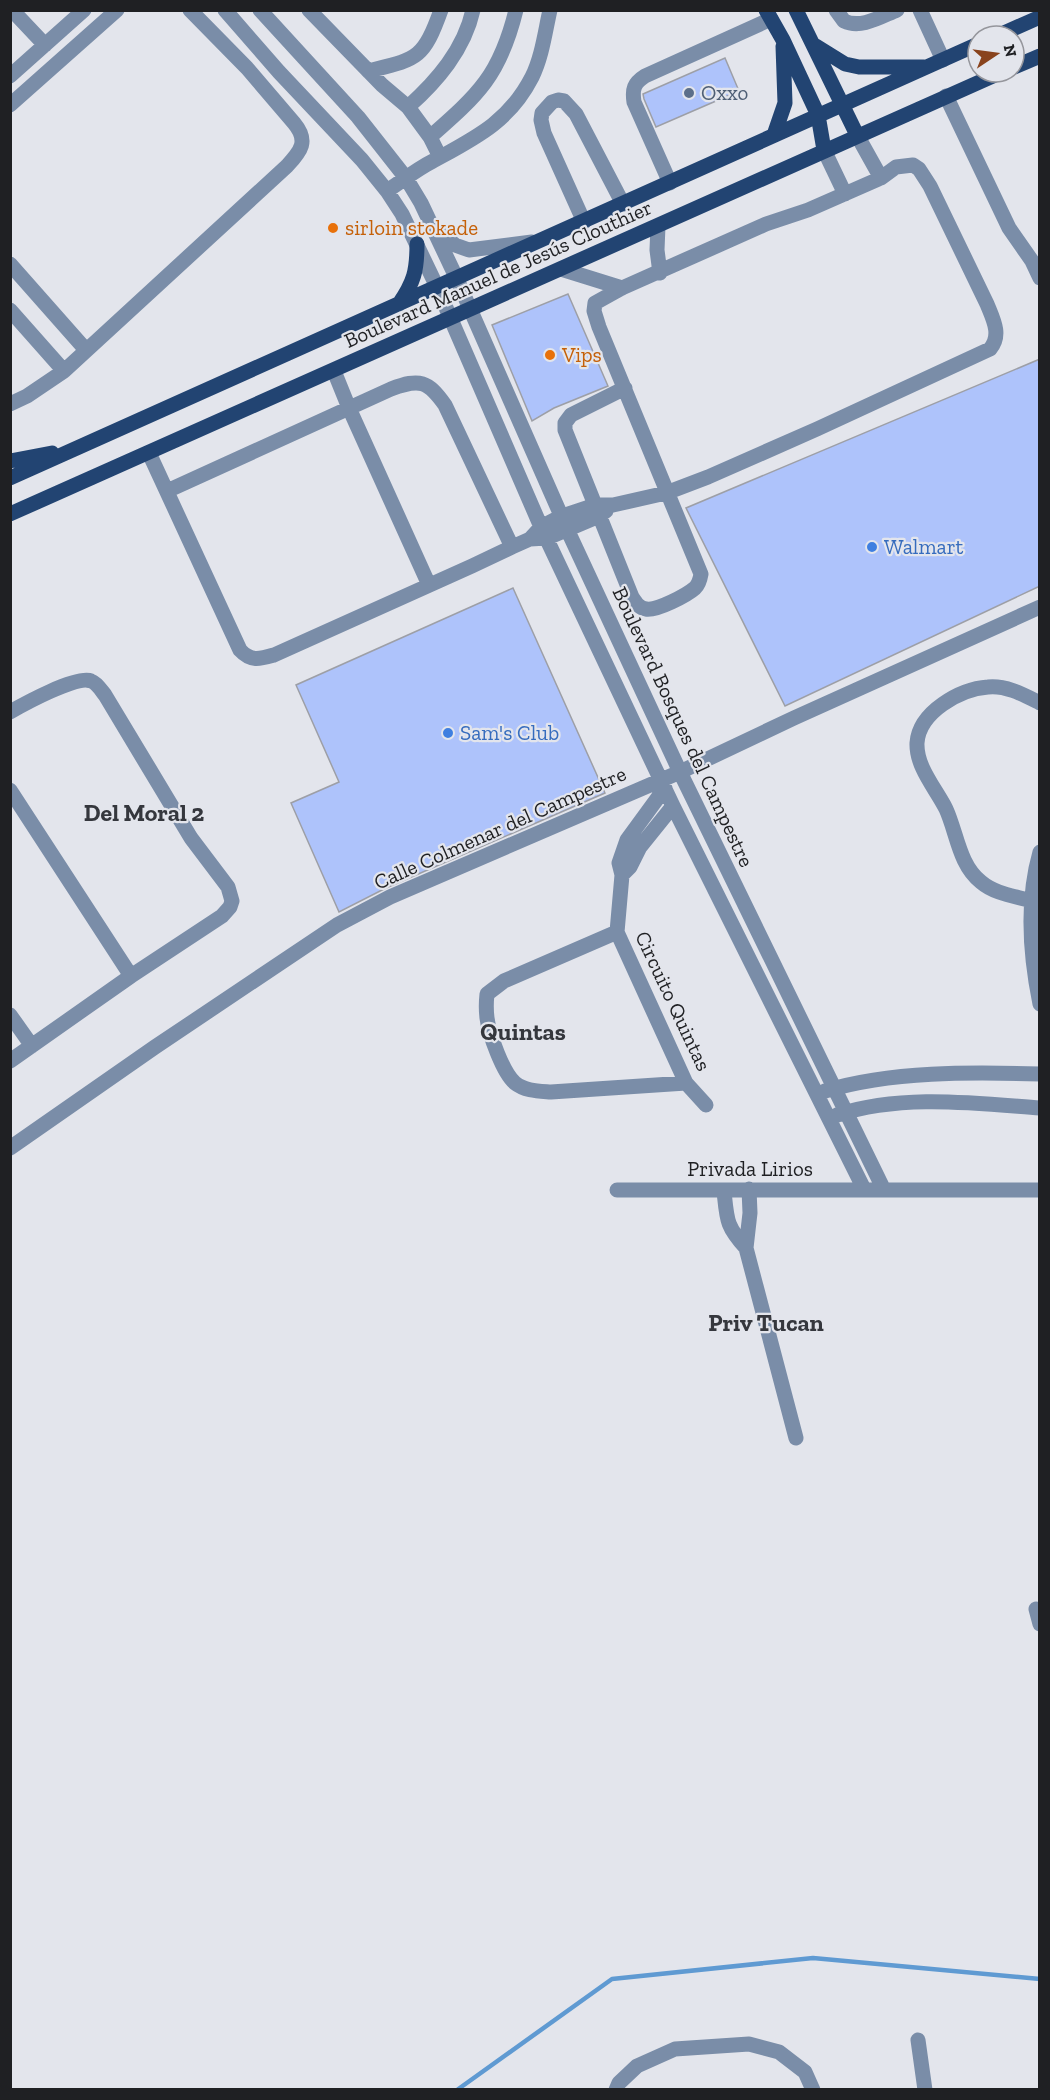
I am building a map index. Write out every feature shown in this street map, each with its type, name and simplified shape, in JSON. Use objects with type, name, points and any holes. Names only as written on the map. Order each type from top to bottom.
[{"type":"main road","points":[[796,10],[857,135]]},
{"type":"main road","points":[[769,15],[818,115],[824,150]]},
{"type":"main road","points":[[1024,24],[1040,17]]},
{"type":"main road","points":[[774,135],[785,103],[783,40]]},
{"type":"main road","points":[[813,44],[845,64],[859,67],[927,67]]},
{"type":"main road","name":"Boulevard Manuel de Jesús Clouthier","points":[[10,478],[966,49]]},
{"type":"main road","points":[[1026,62],[1040,56]]},
{"type":"main road","name":"Boulevard Manuel de Jesús Clouthier","points":[[10,514],[974,84]]},
{"type":"main road","points":[[399,304],[412,284],[417,270],[417,244]]},
{"type":"main road","points":[[10,461],[76,449]]},
{"type":"street","points":[[12,10],[45,45]]},
{"type":"street","points":[[10,76],[84,10]]},
{"type":"street","points":[[10,105],[117,10]]},
{"type":"street","points":[[10,404],[27,396],[64,371],[297,155],[302,146],[300,130],[247,68],[189,10]]},
{"type":"street","name":"Boulevard Bosques del Campestre","points":[[225,10],[362,160],[402,214],[437,287],[544,533],[673,806],[864,1189]]},
{"type":"street","name":"Boulevard Bosques del Campestre","points":[[260,10],[358,117],[406,178],[432,227],[564,523],[680,772],[884,1190]]},
{"type":"street","points":[[309,10],[368,70],[408,106],[430,137],[440,157]]},
{"type":"street","points":[[368,70],[401,63],[423,50],[430,39],[441,10]]},
{"type":"street","points":[[408,106],[433,83],[447,66],[459,47],[473,10]]},
{"type":"street","points":[[430,137],[471,101],[486,82],[501,57],[516,10]]},
{"type":"street","points":[[387,191],[473,139],[497,122],[517,103],[533,75],[550,10]]},
{"type":"street","points":[[836,10],[844,21],[855,24],[863,24],[897,10]]},
{"type":"street","points":[[920,10],[943,60]]},
{"type":"street","points":[[670,183],[633,102],[634,86],[645,76],[769,15]]},
{"type":"street","points":[[247,68],[263,53]]},
{"type":"street","points":[[946,96],[1009,228],[1032,261],[1040,278]]},
{"type":"street","points":[[584,222],[544,133],[541,120],[546,107],[552,102],[564,101],[576,114],[623,204]]},
{"type":"street","points":[[857,135],[881,178]]},
{"type":"street","points":[[824,150],[845,194]]},
{"type":"street","points":[[149,453],[240,651],[254,660],[274,655],[564,523],[597,510],[666,493],[708,477],[969,360],[990,349],[996,342],[994,322],[925,177],[913,165],[896,167],[881,178],[808,210],[766,224],[598,300],[593,306],[599,327],[625,388],[666,493],[701,574],[700,581],[695,588],[658,608],[643,609],[637,604],[597,510],[568,437],[565,423],[571,415],[625,388]]},
{"type":"street","points":[[658,226],[657,250],[660,273]]},
{"type":"street","points":[[432,227],[446,240],[469,250],[538,242]]},
{"type":"street","points":[[10,264],[86,350]]},
{"type":"street","points":[[561,269],[622,288]]},
{"type":"street","points":[[10,310],[64,371]]},
{"type":"street","points":[[334,371],[429,585]]},
{"type":"street","points":[[167,491],[349,408],[408,383],[421,382],[434,389],[445,405],[512,547]]},
{"type":"street","name":"Calle Colmenar del Campestre","points":[[10,1148],[154,1047],[338,925],[390,897],[663,784],[680,772],[794,718],[1040,607]]},
{"type":"street","points":[[10,712],[70,683],[84,680],[91,681],[98,686],[191,838],[228,887],[232,901],[222,916],[131,976],[10,1061]]},
{"type":"street","points":[[1032,901],[993,890],[970,871],[946,810],[920,762],[917,744],[919,734],[927,720],[942,704],[967,692],[988,687],[1006,689],[1040,703]]},
{"type":"street","name":"Circuito Quintas","points":[[663,784],[627,840],[619,863],[622,875],[617,932],[686,1083],[706,1105]]},
{"type":"street","points":[[10,790],[131,976]]},
{"type":"street","name":"Circuito Quintas","points":[[622,875],[630,867],[640,847],[673,806]]},
{"type":"street","points":[[1040,852],[1032,901],[1031,945],[1040,1004]]},
{"type":"street","points":[[617,932],[504,981],[487,994],[487,1020],[508,1077],[524,1088],[551,1092],[686,1083]]},
{"type":"street","points":[[10,1015],[32,1046]]},
{"type":"street","points":[[816,1093],[865,1080],[980,1073],[1040,1074]]},
{"type":"street","points":[[828,1117],[869,1106],[896,1103],[1040,1108]]},
{"type":"street","name":"Privada Lirios","points":[[617,1190],[1040,1190]]},
{"type":"street","points":[[749,1190],[750,1229],[746,1248],[796,1438]]},
{"type":"street","points":[[724,1191],[726,1219],[731,1231],[746,1248]]},
{"type":"street","points":[[918,2040],[925,2090]]},
{"type":"street","points":[[616,2090],[619,2083],[637,2066],[675,2049],[749,2044],[779,2052],[805,2072],[813,2090]]},
{"type":"building","name":"Oxxo","points":[[725,58],[739,91],[656,127],[643,94]]},
{"type":"building","name":"Vips","points":[[568,294],[608,386],[554,408],[532,421],[492,325]]},
{"type":"building","name":"Walmart","points":[[1040,359],[1040,586],[785,706],[686,508]]},
{"type":"building","name":"Sam's Club","points":[[513,588],[605,793],[386,888],[339,912],[291,803],[339,782],[296,685]]},
{"type":"waterway","points":[[457,2090],[612,1979],[813,1958],[1040,1979]]},
{"type":"place","name":"Oxxo","points":[[689,93]]},
{"type":"place","name":"sirloin stokade","points":[[333,228]]},
{"type":"place","name":"Vips","points":[[550,355]]},
{"type":"place","name":"Walmart","points":[[872,547]]},
{"type":"place","name":"Sam's Club","points":[[448,733]]},
{"type":"district","name":"Del Moral 2","points":[[144,813]]},
{"type":"district","name":"Quintas","points":[[523,1032]]},
{"type":"district","name":"Priv Tucan","points":[[766,1323]]}]
